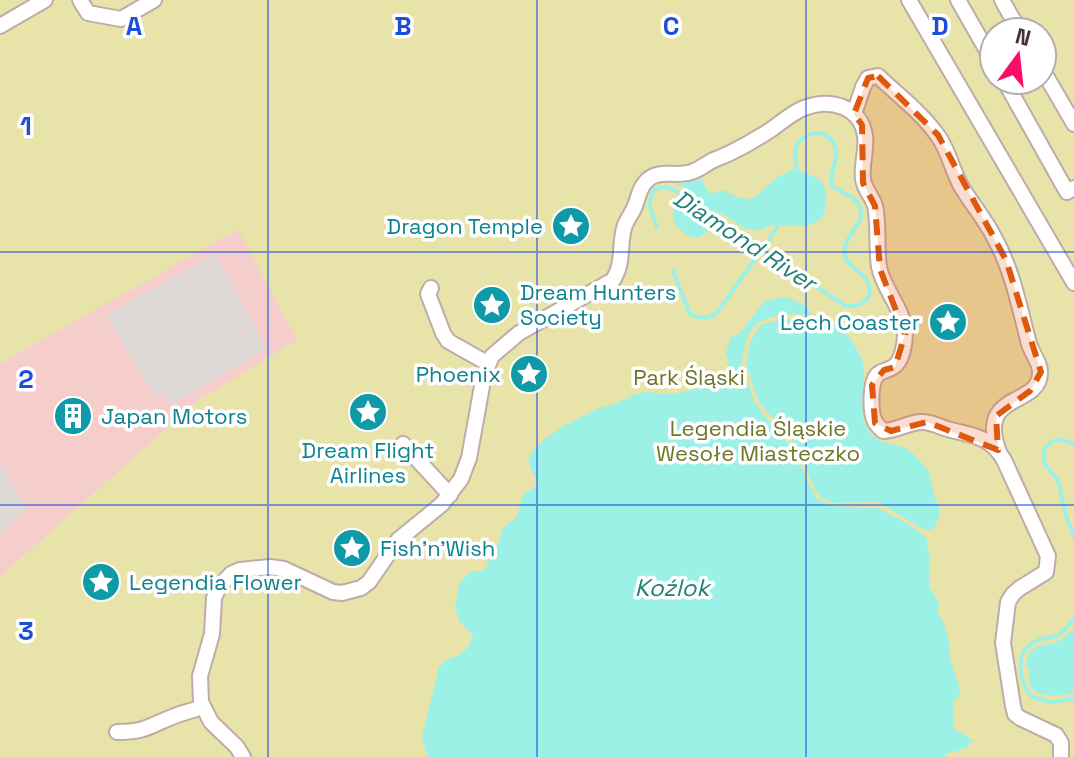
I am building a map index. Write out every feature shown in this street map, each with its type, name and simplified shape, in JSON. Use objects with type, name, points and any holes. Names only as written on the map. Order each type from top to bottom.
[{"type":"street","points":[[0,26],[45,0]]},
{"type":"street","points":[[80,0],[88,13],[121,19],[130,6],[154,0]]},
{"type":"street","points":[[909,0],[1074,283]]},
{"type":"street","points":[[958,0],[978,35]]},
{"type":"street","points":[[854,114],[868,78],[878,76],[919,114],[942,143],[959,183],[1006,260],[1029,345],[1041,372],[1038,382],[1030,391],[1004,406],[996,416],[993,435],[1028,509],[1048,556],[1048,564],[1046,572],[1020,588],[1008,602],[1003,643],[1015,714],[1056,735],[1061,743],[1061,757]]},
{"type":"street","points":[[1013,96],[1067,192],[1074,188]]},
{"type":"street","points":[[1058,96],[1074,124]]},
{"type":"street","points":[[243,757],[211,722],[202,707],[200,691],[201,667],[212,634],[214,598],[224,580],[240,570],[270,567],[284,569],[333,592],[361,588],[369,582],[398,540],[450,495],[466,468],[487,363],[492,356],[509,340],[613,280],[619,271],[624,226],[644,184],[652,176],[663,173],[692,173],[733,153],[792,113],[814,105],[838,104],[854,114],[862,125],[865,138],[863,183],[875,206],[880,269],[905,334],[897,364],[875,377],[872,385],[875,423],[883,431],[891,431],[915,422],[927,422],[977,436],[998,450]]},
{"type":"street","points":[[431,288],[428,294],[448,341],[487,363]]},
{"type":"street","points":[[403,444],[450,495]]},
{"type":"street","points":[[117,732],[137,732],[174,715],[202,707]]},
{"type":"highlighted area","points":[[878,76],[938,135],[1006,260],[1041,372],[1030,391],[996,416],[998,450],[927,422],[891,431],[875,423],[872,385],[884,370],[895,367],[905,334],[880,269],[875,206],[863,183],[862,125],[854,114],[858,99],[868,78]]},
{"type":"shaded area","points":[[238,229],[298,341],[200,399],[0,577],[0,363]]},
{"type":"shaded area","points":[[215,254],[267,348],[171,405],[163,392],[155,396],[106,315]]},
{"type":"shaded area","points":[[0,463],[28,509],[0,535]]},
{"type":"green space","name":"Park Śląski","points":[[0,0],[1074,0],[1074,757],[0,757],[0,577],[200,399],[297,340],[238,230],[0,363]]},
{"type":"water","points":[[792,169],[818,179],[825,189],[825,212],[813,224],[750,229],[717,212],[709,220],[706,233],[698,238],[687,235],[675,223],[673,212],[686,189],[676,184],[700,177],[710,194],[723,190],[747,199]]},
{"type":"water","name":"Koźlok","points":[[787,297],[804,305],[813,316],[778,315],[759,322],[750,331],[741,365],[754,402],[794,449],[817,499],[832,506],[877,508],[926,537],[929,586],[939,602],[938,613],[949,641],[950,659],[961,693],[953,702],[954,729],[973,740],[967,748],[945,754],[945,757],[428,757],[422,737],[439,667],[462,653],[473,635],[459,621],[455,606],[460,581],[472,571],[487,567],[503,528],[517,517],[523,495],[537,485],[528,463],[530,455],[543,440],[562,427],[599,408],[645,392],[674,394],[704,387],[725,372],[729,360],[725,355],[731,337],[739,334],[765,301]]},
{"type":"water","points":[[796,319],[836,325],[856,347],[864,367],[862,409],[866,426],[877,439],[910,451],[927,469],[940,510],[932,530],[924,530],[878,502],[833,503],[820,496],[815,489],[796,445],[759,402],[746,365],[750,342],[761,325]]},
{"type":"water","points":[[1074,629],[1074,694],[1048,695],[1035,691],[1029,678],[1029,667],[1026,666],[1030,653],[1037,647],[1058,641]]},
{"type":"waterway","name":"Diamond River","points":[[709,214],[844,305],[860,304],[867,298],[870,289],[866,279],[852,267],[845,255],[847,240],[860,221],[860,207],[849,195],[832,186],[836,153],[829,137],[819,133],[808,135],[799,142],[795,153],[798,173]]},
{"type":"waterway","name":"Diamond River","points":[[657,227],[650,204],[652,194],[665,187],[686,197]]},
{"type":"waterway","name":"Diamond River","points":[[765,246],[779,224]]},
{"type":"waterway","name":"Diamond River","points":[[673,271],[690,314],[706,318],[716,314],[758,255]]},
{"type":"waterway","points":[[1074,445],[1063,440],[1053,441],[1044,453],[1046,466],[1059,482],[1074,537]]},
{"type":"waterway","points":[[1074,618],[1058,635],[1029,646],[1020,667],[1027,691],[1032,697],[1050,702],[1074,699]]},
{"type":"place","name":"Dragon Temple","points":[[571,226]]},
{"type":"place","name":"Dream Hunters Society","points":[[492,305]]},
{"type":"place","name":"Lech Coaster","points":[[948,322]]},
{"type":"place","name":"Phoenix","points":[[529,374]]},
{"type":"place","name":"Dream Flight Airlines","points":[[368,412]]},
{"type":"place","name":"Japan Motors","points":[[73,416]]},
{"type":"place","name":"Fish'n'Wish","points":[[352,548]]},
{"type":"place","name":"Legendia Flower","points":[[101,582]]},
{"type":"park label","name":"Legendia Śląskie Wesołe Miasteczko","points":[[758,440]]}]
